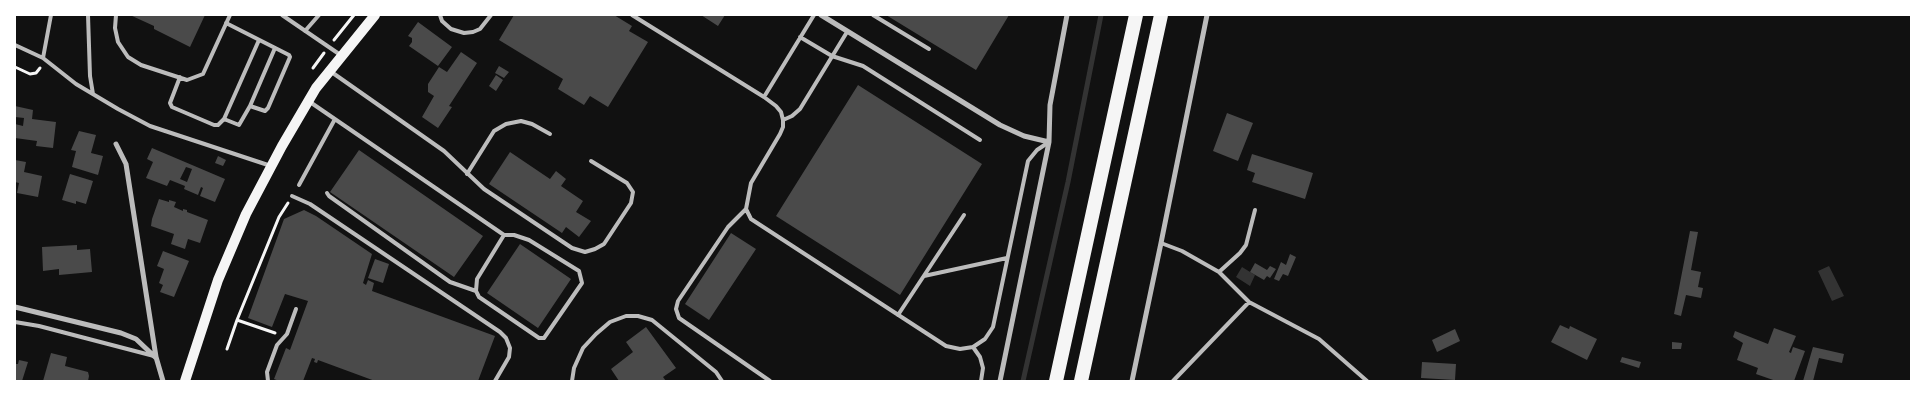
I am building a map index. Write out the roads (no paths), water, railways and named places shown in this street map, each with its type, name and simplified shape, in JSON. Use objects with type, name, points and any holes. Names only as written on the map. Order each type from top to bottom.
[{"type":"highway","points":[[1056,381],[1136,15]]},
{"type":"highway","points":[[1081,381],[1160,15]]},
{"type":"main road","points":[[344,52],[367,15]]},
{"type":"main road","points":[[185,381],[218,280],[246,214],[309,101],[330,70],[374,15]]},
{"type":"street","points":[[821,15],[1000,125],[1024,136],[1049,142]]},
{"type":"street","points":[[1000,381],[1049,142],[1050,105],[1067,15]]},
{"type":"street","points":[[1132,381],[1206,15]]},
{"type":"street","points":[[116,144],[126,164],[156,357],[163,381]]},
{"type":"street","points":[[15,306],[121,333],[136,339],[156,357]]},
{"type":"lane","points":[[43,58],[51,15]]},
{"type":"lane","points":[[88,15],[90,76],[93,94]]},
{"type":"lane","points":[[116,15],[115,28],[118,42],[128,57],[141,65],[188,80],[203,74],[230,15]]},
{"type":"lane","points":[[282,15],[344,52]]},
{"type":"lane","points":[[305,30],[319,15]]},
{"type":"lane","points":[[440,15],[442,20],[451,29],[464,33],[480,29],[491,15]]},
{"type":"lane","points":[[632,15],[764,97],[776,106],[783,120],[780,134],[751,183],[746,209],[728,227],[678,301],[676,309],[679,318],[770,381]]},
{"type":"lane","points":[[764,97],[814,15]]},
{"type":"lane","points":[[873,15],[929,49]]},
{"type":"lane","points":[[226,23],[289,55],[290,61],[268,108],[265,111],[250,106]]},
{"type":"lane","points":[[783,120],[792,116],[800,109],[847,32]]},
{"type":"lane","points":[[800,38],[832,56],[863,66],[980,140]]},
{"type":"lane","points":[[180,78],[170,103],[172,107],[218,125],[224,119],[259,40]]},
{"type":"lane","points":[[15,45],[43,58],[76,84],[150,126],[272,166]]},
{"type":"lane","points":[[224,119],[239,125],[250,106],[275,48]]},
{"type":"lane","points":[[330,70],[444,150],[456,160],[466,174],[484,189],[572,248],[585,252],[604,244],[631,203],[632,192],[627,183],[591,161]]},
{"type":"lane","points":[[309,101],[504,235],[514,235],[529,240],[579,271],[582,283],[544,338],[539,338],[479,297],[476,290],[477,279],[504,235]]},
{"type":"lane","points":[[299,185],[336,119]]},
{"type":"lane","points":[[466,174],[494,131],[506,124],[521,121],[532,124],[550,134]]},
{"type":"lane","points":[[746,209],[751,219],[946,346],[960,349],[973,347],[985,339],[993,327],[1028,161],[1037,150],[1049,142]]},
{"type":"lane","points":[[327,193],[450,282],[476,290]]},
{"type":"lane","points":[[292,196],[310,204],[500,332],[506,338],[510,348],[509,357],[495,381]]},
{"type":"lane","points":[[1219,272],[1246,245],[1255,210]]},
{"type":"lane","points":[[898,315],[964,215]]},
{"type":"lane","points":[[1161,243],[1182,251],[1219,272],[1249,302],[1319,339],[1366,381]]},
{"type":"lane","points":[[923,277],[1007,258]]},
{"type":"lane","points":[[1173,381],[1249,302]]},
{"type":"lane","points":[[268,381],[267,372],[277,345],[287,334],[296,309]]},
{"type":"lane","points":[[572,381],[574,368],[580,355],[596,334],[610,322],[626,316],[638,316],[652,320],[716,372],[722,381]]},
{"type":"lane","points":[[15,322],[39,326],[156,357]]},
{"type":"lane","points":[[973,347],[980,357],[983,368],[981,381]]},
{"type":"waterway","points":[[1023,381],[1068,182],[1101,15]]}]
